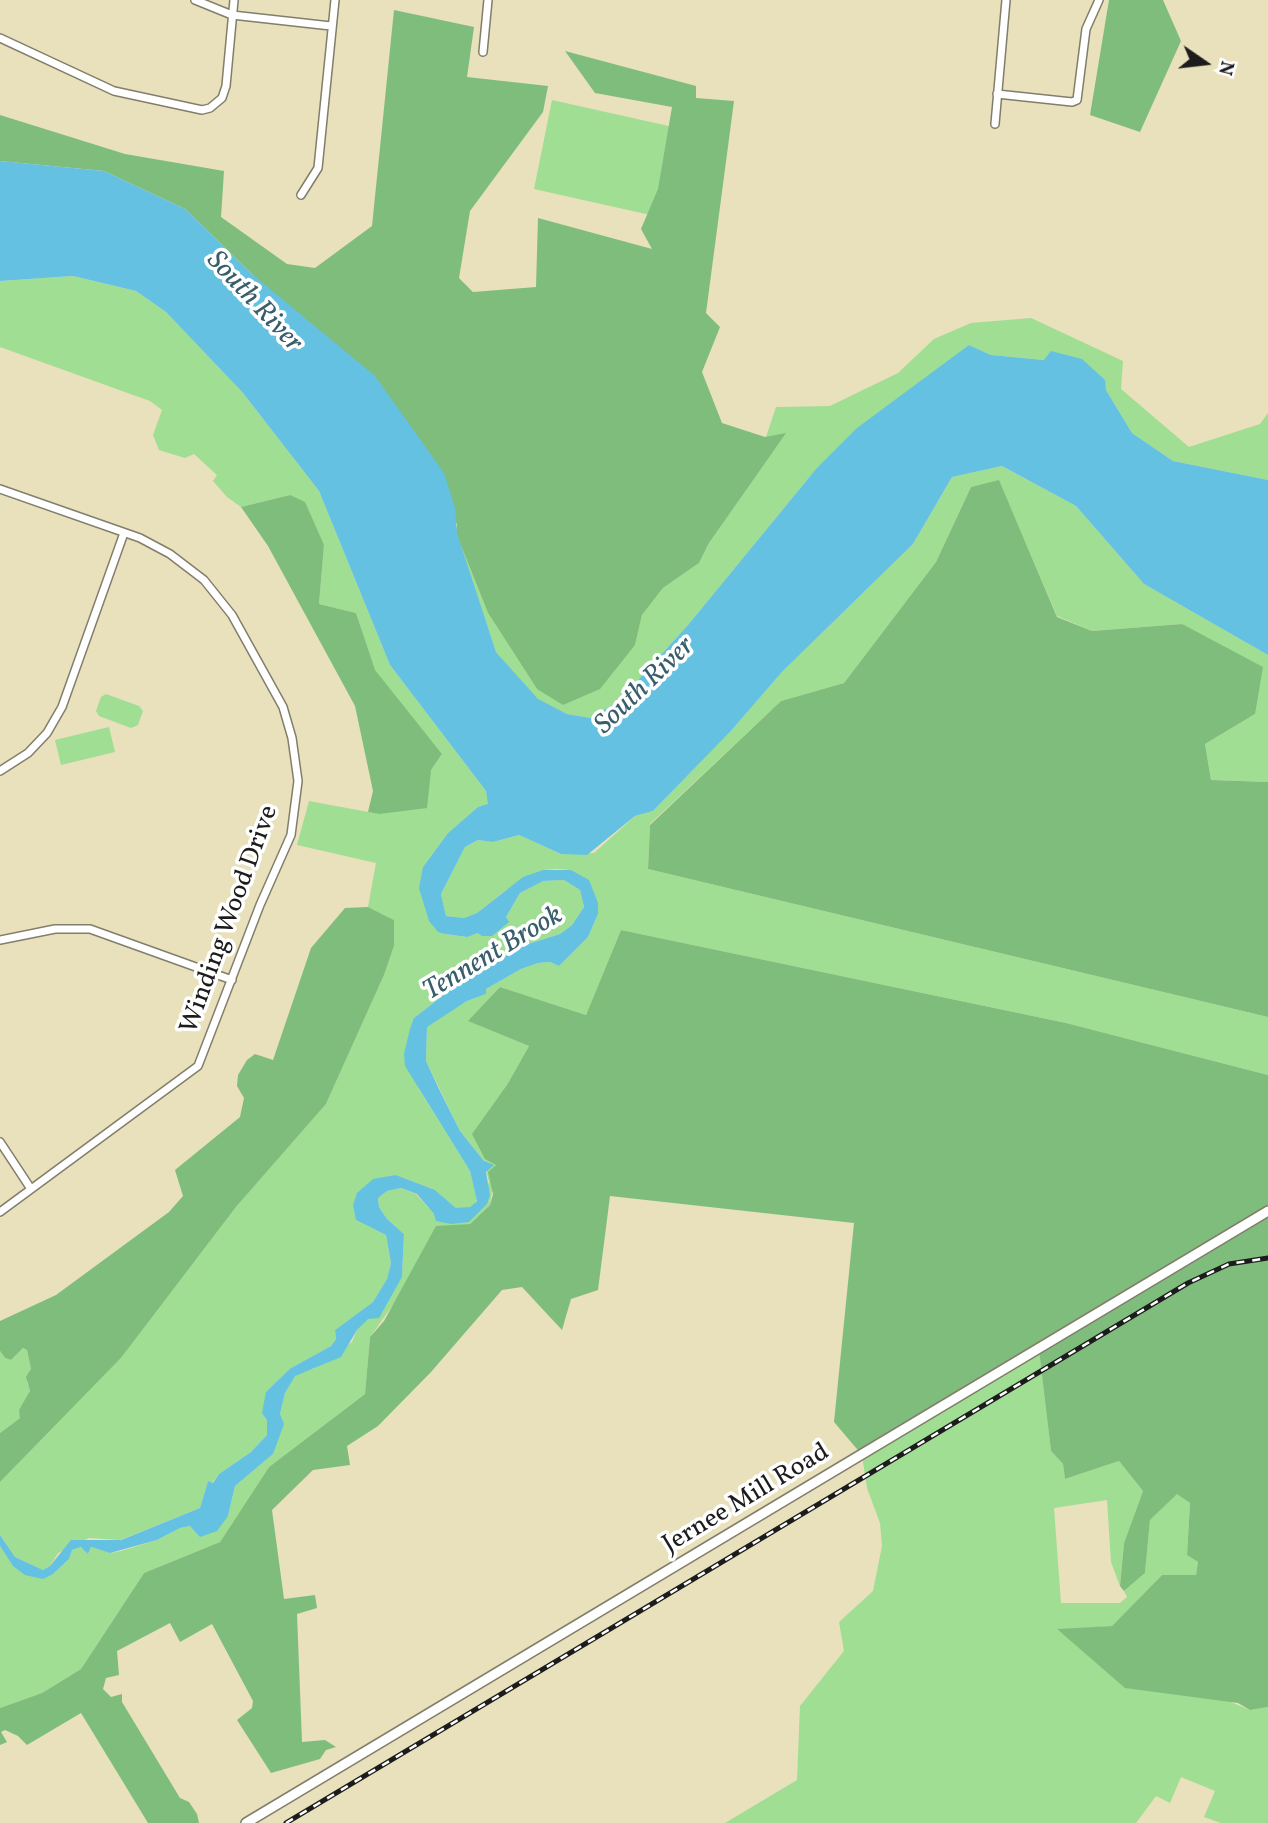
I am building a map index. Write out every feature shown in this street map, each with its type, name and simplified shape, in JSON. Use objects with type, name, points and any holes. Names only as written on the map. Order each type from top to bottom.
[{"type":"street","points":[[195,0],[232,15],[331,26]]},
{"type":"street","points":[[0,38],[114,92],[202,110],[210,108],[222,98],[226,86],[234,0]]},
{"type":"street","points":[[301,195],[318,168],[335,0]]},
{"type":"street","points":[[482,52],[488,0]]},
{"type":"street","points":[[995,124],[1006,0]]},
{"type":"street","points":[[997,94],[1072,102],[1077,100],[1086,29],[1099,0]]},
{"type":"street","name":"Winding Wood Drive","points":[[0,489],[124,533],[170,554],[213,590],[232,615],[277,696],[292,738],[298,781],[293,828],[198,1066],[0,1212]]},
{"type":"street","points":[[0,771],[28,753],[47,733],[62,707],[124,533]]},
{"type":"street","points":[[0,940],[55,929],[90,929],[232,980]]},
{"type":"street","points":[[0,1142],[32,1189]]},
{"type":"street","name":"Jernee Mill Road","points":[[246,1823],[1268,1211]]},
{"type":"green space","points":[[1109,0],[1163,0],[1181,41],[1140,132],[1090,115]]},
{"type":"green space","points":[[394,10],[474,27],[467,77],[548,86],[543,112],[470,211],[459,278],[473,292],[536,287],[538,218],[652,249],[641,229],[658,189],[672,107],[595,93],[565,51],[696,86],[696,98],[734,101],[706,313],[720,327],[702,372],[722,423],[765,437],[786,433],[709,543],[699,563],[663,588],[642,615],[635,645],[600,689],[563,705],[537,689],[488,613],[456,533],[457,524],[253,275],[185,209],[104,171],[0,161],[0,115],[125,154],[224,171],[221,217],[287,264],[315,268],[372,226]]},
{"type":"green space","points":[[552,100],[673,127],[655,216],[534,189]]},
{"type":"green space","points":[[73,276],[136,291],[166,312],[243,393],[319,491],[390,665],[486,791],[489,805],[478,807],[448,833],[423,867],[445,934],[466,937],[478,933],[506,917],[520,893],[542,881],[564,880],[580,890],[584,907],[572,925],[560,934],[525,945],[455,986],[414,1018],[419,1089],[470,1171],[477,1200],[470,1208],[456,1208],[435,1190],[396,1175],[356,1220],[386,1235],[391,1263],[387,1279],[373,1302],[335,1330],[336,1339],[331,1346],[291,1368],[267,1420],[267,1435],[251,1452],[219,1474],[212,1483],[208,1481],[200,1508],[120,1540],[89,1538],[58,1553],[50,1566],[43,1570],[15,1557],[0,1535],[0,1482],[121,1358],[236,1207],[326,1104],[384,975],[394,946],[394,920],[368,907],[376,863],[297,845],[309,801],[379,814],[431,770],[442,754],[374,670],[356,613],[319,604],[324,545],[290,495],[241,507],[227,497],[213,481],[217,475],[194,454],[185,458],[159,450],[153,435],[162,410],[150,401],[0,347],[0,281]]},
{"type":"green space","points":[[1031,318],[1123,361],[1121,389],[1189,447],[1260,424],[1268,413],[1268,480],[1173,461],[1132,433],[1106,390],[1045,360],[991,355],[969,345],[816,469],[688,625],[620,700],[591,718],[567,714],[538,700],[496,652],[456,533],[488,613],[537,689],[635,645],[642,615],[663,588],[699,563],[709,543],[784,434],[766,437],[776,407],[830,406],[898,373],[934,339],[971,323]]},
{"type":"green space","points":[[1002,466],[1076,506],[1144,584],[1268,655],[1268,782],[1211,780],[1205,744],[1255,714],[1182,624],[1092,631],[1057,616],[999,481],[971,487],[936,562],[844,683],[781,701],[650,824],[648,869],[1268,1017],[1268,1075],[1066,1023],[621,930],[586,1015],[500,987],[469,1021],[529,1046],[507,1085],[490,1205],[470,1224],[449,1226],[370,1337],[365,1394],[269,1467],[220,1542],[144,1573],[81,1669],[42,1693],[0,1708],[0,1546],[13,1565],[53,1574],[69,1559],[72,1550],[82,1547],[88,1554],[91,1547],[111,1553],[121,1551],[157,1540],[180,1528],[190,1526],[196,1530],[228,1516],[235,1486],[273,1454],[275,1441],[281,1432],[280,1414],[285,1393],[295,1375],[305,1369],[313,1369],[352,1342],[357,1330],[402,1277],[404,1234],[387,1219],[379,1207],[378,1198],[387,1191],[401,1188],[416,1194],[434,1214],[469,1222],[489,1182],[484,1161],[460,1131],[426,1061],[427,1026],[467,1001],[486,994],[486,989],[521,969],[550,962],[559,966],[588,937],[598,914],[571,870],[556,869],[543,870],[506,890],[477,913],[464,918],[446,916],[441,894],[465,847],[478,840],[493,842],[519,835],[561,854],[594,853],[635,816],[653,811],[730,732],[782,672],[913,544],[952,477]]},
{"type":"green space","points":[[999,480],[1057,617],[1092,631],[1182,624],[1263,667],[1255,714],[1205,744],[1211,780],[1268,782],[1268,1017],[648,869],[650,825],[781,701],[844,683],[936,562],[971,487]]},
{"type":"green space","points":[[290,495],[305,502],[324,545],[319,604],[356,613],[375,670],[442,754],[431,770],[427,808],[379,814],[368,812],[373,791],[355,706],[268,546],[241,507]]},
{"type":"green space","points":[[106,694],[139,706],[143,711],[138,725],[131,728],[99,716],[96,711],[101,697]]},
{"type":"green space","points":[[109,727],[115,752],[61,765],[55,740]]},
{"type":"green space","points":[[368,907],[394,920],[394,946],[384,975],[326,1104],[236,1207],[121,1358],[0,1482],[0,1433],[20,1418],[19,1410],[30,1391],[26,1377],[31,1369],[27,1350],[23,1348],[11,1360],[5,1358],[0,1351],[0,1321],[56,1295],[169,1212],[183,1196],[175,1170],[240,1117],[244,1098],[237,1086],[238,1075],[247,1060],[255,1054],[273,1060],[311,948],[345,908]]},
{"type":"green space","points":[[621,930],[1066,1023],[1268,1075],[1268,1707],[1250,1710],[1238,1703],[1125,1688],[1057,1629],[1112,1626],[1162,1575],[1196,1575],[1198,1562],[1187,1555],[1190,1503],[1177,1494],[1150,1520],[1145,1573],[1124,1591],[1120,1586],[1124,1543],[1143,1491],[1119,1461],[1065,1479],[1063,1464],[1051,1451],[1039,1350],[862,1455],[834,1422],[854,1223],[610,1196],[598,1290],[571,1299],[562,1330],[522,1287],[502,1290],[431,1372],[378,1426],[347,1446],[350,1465],[313,1470],[272,1510],[284,1599],[315,1595],[317,1608],[297,1614],[302,1742],[325,1740],[336,1747],[326,1750],[320,1759],[271,1773],[237,1720],[252,1708],[253,1701],[212,1624],[180,1642],[170,1623],[117,1651],[119,1675],[106,1678],[103,1689],[111,1697],[122,1694],[122,1702],[180,1798],[189,1802],[197,1814],[199,1823],[148,1823],[81,1713],[27,1745],[18,1736],[5,1730],[1,1732],[7,1742],[0,1745],[0,1708],[42,1693],[81,1669],[144,1573],[220,1542],[269,1467],[365,1394],[370,1337],[384,1321],[436,1226],[470,1224],[490,1205],[493,1194],[488,1172],[496,1165],[485,1159],[472,1134],[507,1085],[529,1046],[468,1021],[500,987],[586,1015]]},
{"type":"green space","points":[[23,1348],[27,1350],[31,1369],[27,1382],[30,1390],[20,1418],[0,1433],[0,1351],[5,1358],[11,1360]]},
{"type":"green space","points":[[1039,1349],[1051,1451],[1063,1464],[1065,1479],[1119,1461],[1143,1491],[1124,1543],[1120,1586],[1111,1562],[1107,1500],[1054,1508],[1061,1603],[1120,1603],[1127,1597],[1124,1591],[1145,1573],[1150,1520],[1177,1493],[1190,1503],[1187,1555],[1198,1562],[1196,1575],[1162,1575],[1112,1626],[1057,1630],[1250,1710],[1268,1707],[1268,1823],[1221,1823],[1204,1817],[1215,1791],[1181,1777],[1170,1803],[1156,1796],[1136,1823],[725,1823],[797,1780],[800,1706],[844,1651],[839,1622],[873,1591],[882,1546],[880,1523],[867,1488],[862,1455]]},
{"type":"water","name":"South River","points":[[0,161],[104,171],[185,209],[253,275],[375,376],[444,473],[455,508],[457,533],[496,652],[538,699],[567,714],[591,718],[620,700],[688,625],[816,469],[857,428],[969,345],[991,355],[1044,360],[1051,351],[1082,359],[1105,380],[1106,390],[1132,433],[1173,461],[1268,480],[1268,655],[1144,584],[1076,506],[1002,466],[952,477],[913,544],[782,672],[730,732],[653,811],[635,816],[587,855],[561,854],[519,835],[493,842],[478,840],[465,847],[441,894],[446,916],[464,918],[477,913],[523,877],[543,870],[571,870],[589,880],[598,903],[598,914],[588,937],[559,966],[550,962],[521,969],[486,989],[486,994],[467,1001],[427,1027],[426,1061],[439,1089],[460,1131],[484,1161],[494,1165],[486,1172],[490,1195],[487,1204],[469,1222],[451,1224],[436,1221],[434,1214],[417,1194],[401,1188],[387,1191],[378,1198],[379,1207],[387,1219],[404,1234],[402,1277],[379,1318],[368,1319],[357,1330],[341,1357],[295,1376],[285,1393],[280,1414],[284,1424],[273,1454],[235,1486],[228,1516],[217,1531],[200,1537],[190,1526],[180,1528],[157,1540],[110,1553],[91,1547],[88,1554],[81,1547],[72,1550],[69,1559],[53,1574],[43,1579],[25,1575],[13,1566],[0,1546],[0,1535],[15,1557],[43,1570],[50,1566],[71,1540],[121,1540],[200,1508],[208,1481],[213,1483],[219,1474],[251,1452],[267,1435],[267,1420],[262,1413],[266,1392],[291,1368],[331,1346],[336,1339],[335,1330],[373,1302],[387,1279],[391,1263],[386,1235],[356,1220],[353,1205],[357,1193],[373,1179],[396,1175],[435,1190],[456,1208],[470,1207],[477,1201],[470,1171],[405,1066],[404,1054],[414,1018],[455,986],[525,945],[560,934],[572,925],[584,907],[580,890],[564,880],[543,881],[520,893],[506,917],[509,922],[492,936],[478,933],[467,937],[445,934],[438,932],[429,921],[419,888],[423,867],[448,833],[478,807],[488,804],[486,791],[390,665],[319,491],[243,393],[166,312],[136,291],[73,276],[0,281]]},
{"type":"railway","points":[[286,1823],[1188,1283],[1229,1264],[1268,1258]]},
{"type":"water label","name":"Tennent Brook","points":[[494,955]]}]
